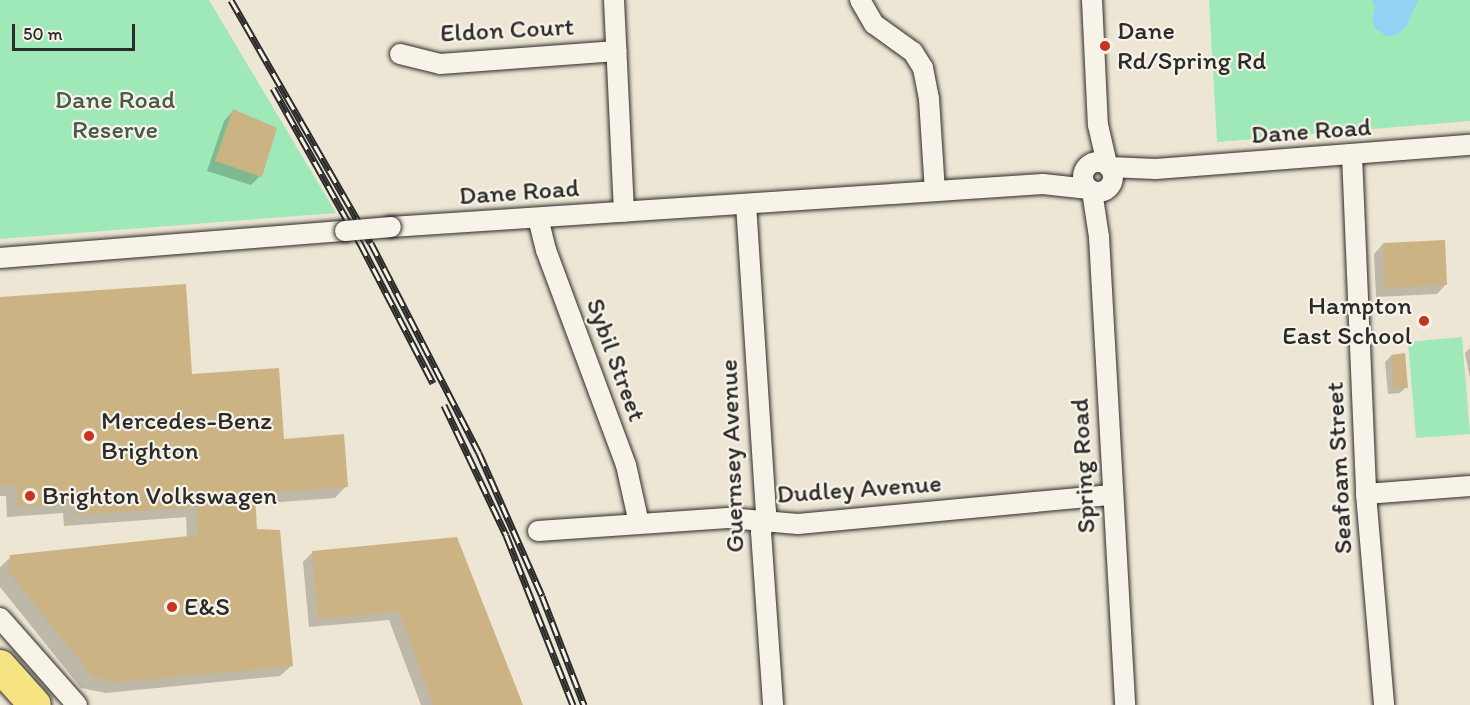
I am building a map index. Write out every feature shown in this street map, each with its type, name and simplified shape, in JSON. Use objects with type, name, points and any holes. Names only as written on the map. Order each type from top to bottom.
[{"type":"highway","points":[[0,666],[35,705]]},
{"type":"street","points":[[614,0],[624,212]]},
{"type":"street","points":[[860,0],[874,24],[913,52],[923,68],[929,99],[936,191]]},
{"type":"street","name":"Spring Road","points":[[1092,0],[1098,125],[1099,237],[1123,701]]},
{"type":"street","name":"Eldon Court","points":[[400,54],[440,64],[617,51]]},
{"type":"street","name":"Dane Road","points":[[0,258],[391,227],[1043,184],[1156,169],[1470,145]]},
{"type":"street","name":"Seafoam Street","points":[[1352,155],[1366,494],[1384,705]]},
{"type":"street","name":"Guernsey Avenue","points":[[746,204],[766,511],[761,532],[773,705]]},
{"type":"street","name":"Sybil Street","points":[[538,218],[546,250],[626,465],[639,523]]},
{"type":"street","points":[[1366,494],[1470,486]]},
{"type":"street","name":"Dudley Avenue","points":[[538,531],[728,518],[798,524],[1112,495]]},
{"type":"street","points":[[0,618],[77,705]]},
{"type":"green space","name":"Dane Road Reserve","points":[[0,0],[209,0],[336,213],[0,239]]},
{"type":"green space","points":[[1209,0],[1470,0],[1470,121],[1217,142]]},
{"type":"green space","points":[[1462,337],[1470,434],[1416,438],[1408,342]]},
{"type":"water","points":[[1372,0],[1418,0],[1407,25],[1397,35],[1387,36],[1376,29],[1372,20],[1375,6]]},
{"type":"building","points":[[233,109],[277,128],[262,177],[215,161]]},
{"type":"building","points":[[1445,240],[1447,285],[1385,288],[1383,243]]},
{"type":"building","points":[[186,284],[192,374],[279,368],[284,439],[344,434],[348,487],[255,494],[257,529],[280,530],[293,666],[118,682],[93,677],[8,571],[10,555],[198,535],[196,507],[75,515],[74,503],[18,507],[17,485],[0,486],[0,297]]},
{"type":"building","points":[[1405,353],[1408,388],[1394,389],[1391,355]]},
{"type":"building","points":[[457,537],[523,705],[433,705],[399,612],[318,619],[312,551]]},
{"type":"railway","points":[[231,0],[371,243],[479,453],[542,596],[584,705]]},
{"type":"railway","points":[[273,88],[360,243],[433,383]]},
{"type":"railway","points":[[444,405],[506,535],[573,705]]},
{"type":"place","name":"Dane Rd/Spring Rd","points":[[1105,46]]},
{"type":"place","name":"Hampton East School","points":[[1424,321]]},
{"type":"place","name":"Mercedes-Benz Brighton","points":[[89,436]]},
{"type":"place","name":"Brighton Volkswagen","points":[[30,496]]},
{"type":"place","name":"E&S","points":[[172,607]]}]
